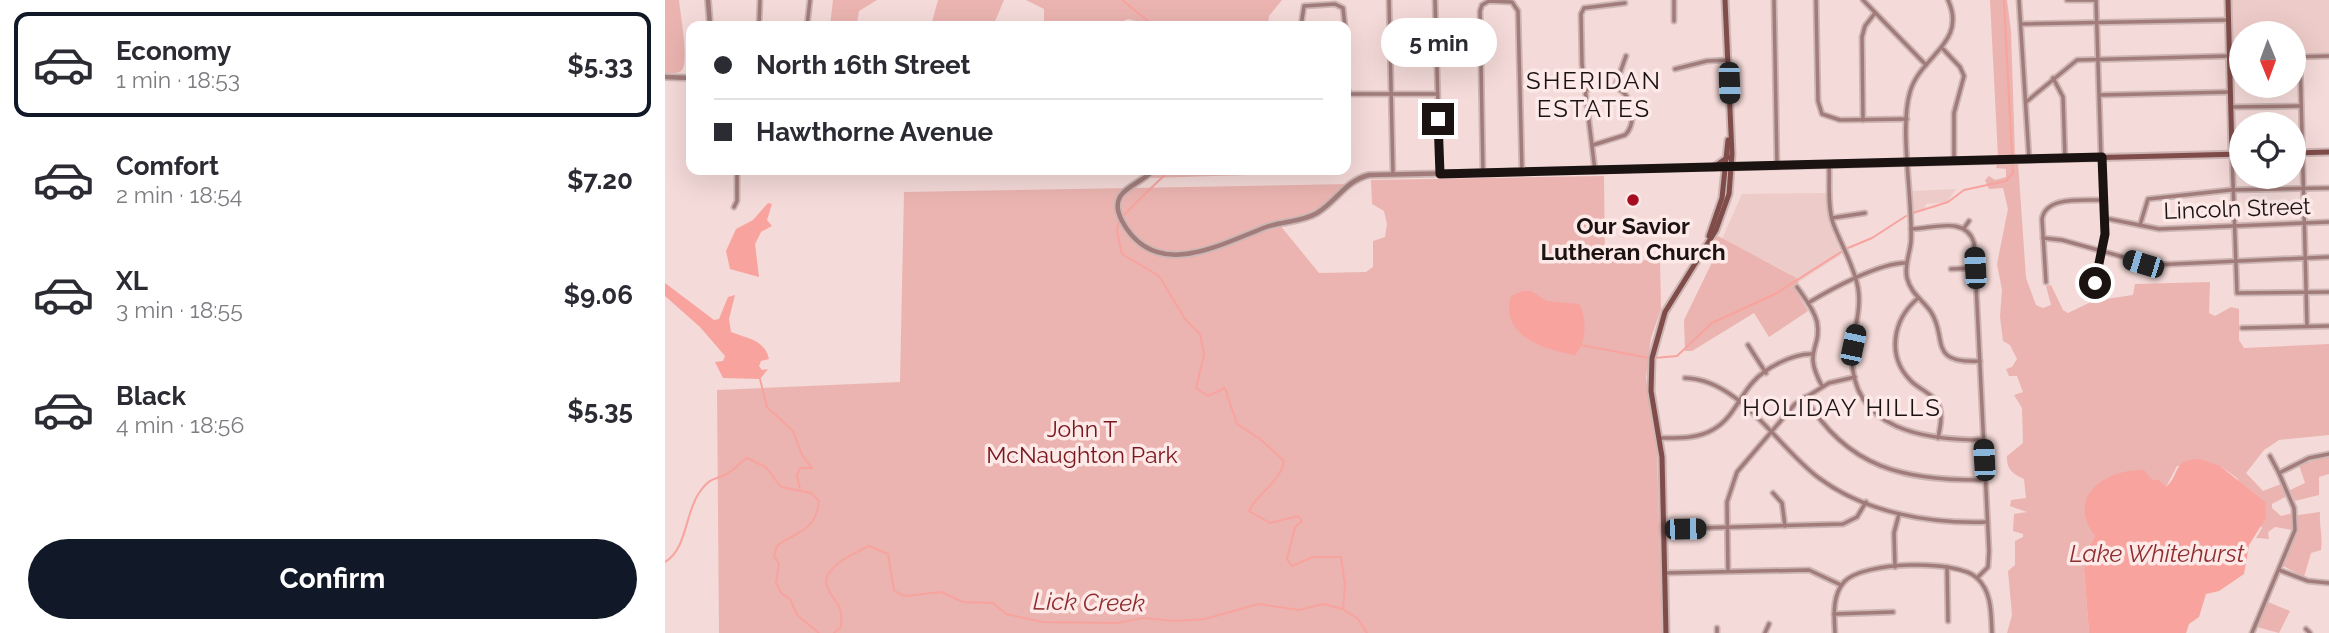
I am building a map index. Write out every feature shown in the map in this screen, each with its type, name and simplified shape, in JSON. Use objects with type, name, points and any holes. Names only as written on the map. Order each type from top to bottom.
[{"type":"main road","points":[[1666,633],[1660,438],[1651,391],[1652,357],[1665,312],[1698,257],[1718,213],[1728,179],[1730,156],[1725,0]]},
{"type":"main road","points":[[2228,0],[2229,39]]},
{"type":"main road","points":[[2231,98],[2231,112]]},
{"type":"main road","points":[[2306,153],[2329,152]]},
{"type":"main road","points":[[1730,167],[2229,155]]},
{"type":"main road","points":[[1730,156],[1744,167]]},
{"type":"main road","points":[[1714,167],[1723,164],[1730,156]]},
{"type":"main road","points":[[1714,167],[1722,171],[1728,179]]},
{"type":"main road","points":[[1728,179],[1744,167]]},
{"type":"street","points":[[709,0],[710,21]]},
{"type":"street","points":[[759,0],[759,21]]},
{"type":"street","points":[[808,21],[810,0]]},
{"type":"street","points":[[1344,21],[1342,5],[1346,0]]},
{"type":"street","points":[[1389,0],[1393,174]]},
{"type":"street","points":[[1435,0],[1440,174]]},
{"type":"street","points":[[1674,0],[1674,21]]},
{"type":"street","points":[[1774,0],[1777,166]]},
{"type":"street","points":[[1816,0],[1818,101],[1823,118],[1908,119]]},
{"type":"street","points":[[1863,0],[1926,65]]},
{"type":"street","points":[[1948,0],[1953,25],[1943,49],[1926,65],[1910,90],[1908,119],[1911,229],[1906,263],[1907,279],[1917,299],[1932,314],[1937,339],[1947,354],[1961,361],[1980,361]]},
{"type":"street","points":[[2019,0],[2023,24],[2029,158]]},
{"type":"street","points":[[2067,0],[2096,0],[2104,218],[2095,283]]},
{"type":"street","points":[[1483,173],[1480,11],[1485,2],[1498,1],[1513,2],[1518,11],[1522,172]]},
{"type":"street","points":[[1595,170],[1581,60],[1582,11],[1591,5],[1625,4]]},
{"type":"street","points":[[1302,21],[1304,6],[1342,5]]},
{"type":"street","points":[[1863,120],[1862,37],[1865,26],[1875,13]]},
{"type":"street","points":[[2023,24],[2228,20]]},
{"type":"street","points":[[1943,49],[1960,67],[1964,76],[1954,113],[1954,161]]},
{"type":"street","points":[[1615,87],[1626,56]]},
{"type":"street","points":[[2307,57],[2329,56]]},
{"type":"street","points":[[2027,102],[2073,61],[2229,58]]},
{"type":"street","points":[[1675,69],[1707,61],[1728,60]]},
{"type":"street","points":[[665,77],[686,78]]},
{"type":"street","points":[[2053,78],[2063,97],[2065,158]]},
{"type":"street","points":[[1585,90],[1615,87]]},
{"type":"street","points":[[1593,145],[1621,137],[1632,127],[1628,100],[1615,87]]},
{"type":"street","points":[[2099,95],[2229,92]]},
{"type":"street","points":[[1351,93],[1437,94]]},
{"type":"street","points":[[2300,98],[2301,112]]},
{"type":"street","points":[[2231,107],[2301,106]]},
{"type":"street","points":[[1829,165],[1832,218],[1856,279],[1859,307],[1852,353],[1854,377],[1866,403],[1885,421],[1909,432],[1938,438],[1983,440]]},
{"type":"street","points":[[1147,175],[1120,194],[1117,204],[1121,218],[1138,242],[1152,250],[1170,254],[1203,252],[1271,225],[1311,216],[1357,179],[1393,174],[1730,167]]},
{"type":"street","points":[[734,207],[737,201],[737,175]]},
{"type":"street","points":[[2306,188],[2329,188]]},
{"type":"street","points":[[2140,225],[2147,200],[2233,190],[2268,189]]},
{"type":"street","points":[[2304,189],[2307,327]]},
{"type":"street","points":[[2233,190],[2237,293],[2329,292]]},
{"type":"street","points":[[2046,282],[2042,215],[2049,206],[2104,200]]},
{"type":"street","points":[[1832,218],[1865,213]]},
{"type":"street","name":"Lincoln Street","points":[[2104,218],[2159,229],[2329,222]]},
{"type":"street","points":[[1964,228],[1969,221]]},
{"type":"street","points":[[1911,229],[1952,225],[1964,228],[1973,240],[1988,565],[1977,578]]},
{"type":"street","points":[[2043,238],[2062,240],[2152,265],[2235,259],[2329,257]]},
{"type":"street","points":[[1808,303],[1887,264],[1906,263]]},
{"type":"street","points":[[1951,269],[1975,268]]},
{"type":"street","points":[[1797,287],[1808,303],[1817,325],[1811,354],[1813,368],[1822,386]]},
{"type":"street","points":[[1917,299],[1899,323],[1896,353],[1908,379],[1931,396],[1938,406],[1941,418],[1938,438]]},
{"type":"street","points":[[2242,328],[2329,326]]},
{"type":"street","points":[[1748,345],[1766,373]]},
{"type":"street","points":[[1660,438],[1691,437],[1709,432],[1720,425],[1752,383],[1794,356],[1811,354]]},
{"type":"street","points":[[1728,571],[1727,502],[1734,478],[1771,430],[1805,397],[1822,386],[1854,377]]},
{"type":"street","points":[[1685,378],[1710,381],[1771,430],[1821,479],[1866,502],[1899,514],[1940,521],[1987,522]]},
{"type":"street","points":[[1805,397],[1828,432],[1861,457],[1922,476],[1985,480]]},
{"type":"street","points":[[2279,473],[2309,458],[2329,454]]},
{"type":"street","points":[[2252,633],[2296,521],[2292,502],[2270,456]]},
{"type":"street","points":[[1773,494],[1782,503],[1785,526]]},
{"type":"street","points":[[1664,529],[1846,524],[1857,517],[1866,502]]},
{"type":"street","points":[[1895,567],[1894,533],[1899,514]]},
{"type":"street","points":[[1947,566],[1948,621]]},
{"type":"street","points":[[1835,633],[1834,614],[1841,585],[1860,570],[1947,566],[1962,569],[1977,578],[1989,597],[1992,633]]},
{"type":"street","points":[[1665,573],[1811,570],[1841,585]]},
{"type":"street","points":[[2279,570],[2308,581],[2329,583]]},
{"type":"street","points":[[1834,614],[1893,612]]},
{"type":"street","points":[[1765,633],[1769,624]]},
{"type":"shaded area","points":[[2232,0],[2329,0],[2329,53],[2307,54],[2307,21],[2232,21]]},
{"type":"shaded area","points":[[1956,189],[1947,202],[1926,204],[1925,209],[1912,214],[1912,191]]},
{"type":"shaded area","points":[[1826,193],[1829,223],[1842,254],[1799,282],[1789,273],[1722,239],[1742,194]]},
{"type":"green space","points":[[665,0],[679,0],[685,59],[684,67],[675,73],[665,73]]},
{"type":"green space","points":[[833,0],[877,0],[859,11],[857,21],[831,21]]},
{"type":"green space","points":[[938,0],[1004,0],[995,21],[932,21]]},
{"type":"green space","points":[[1026,0],[1282,0],[1269,16],[1268,21],[1044,21],[1044,9]]},
{"type":"green space","points":[[1990,0],[2007,0],[2011,31],[2015,156],[1998,157]]},
{"type":"green space","points":[[1998,162],[2018,162],[2026,278],[2036,305],[2043,308],[2051,305],[2046,286],[2051,285],[2063,310],[2068,313],[2093,301],[2133,295],[2135,284],[2210,282],[2209,313],[2215,316],[2231,307],[2239,309],[2239,340],[2244,348],[2329,344],[2329,435],[2279,440],[2264,450],[2246,473],[2263,491],[2281,484],[2287,496],[2272,504],[2272,508],[2281,516],[2293,513],[2292,530],[2275,527],[2268,532],[2269,539],[2256,538],[2262,528],[2237,478],[2220,466],[2177,466],[2166,487],[2129,475],[2110,477],[2102,482],[2085,506],[2095,536],[2088,548],[2084,569],[2089,633],[2007,633],[2012,615],[2008,571],[2015,565],[2015,541],[2023,537],[2023,534],[2013,531],[2014,514],[2027,512],[2010,506],[2011,500],[2026,498],[2024,479],[2011,470],[2007,461],[2007,456],[2023,443],[2022,408],[2014,395],[2023,392],[2017,376],[2009,376],[2006,369],[2012,367],[2017,359],[2010,345],[2003,341],[2000,317],[2002,290],[1997,264],[2008,209],[2003,188],[1989,189],[1985,180],[1989,176],[1995,180],[2006,177],[2006,169],[1996,168]]},
{"type":"green space","points":[[1153,175],[1247,175],[1151,178]]},
{"type":"green space","name":"John T McNaughton Park","points":[[1604,176],[1605,261],[1660,260],[1661,309],[1651,338],[1646,378],[1657,453],[1662,633],[719,633],[717,390],[900,382],[904,192],[1349,184],[1317,213],[1279,224],[1319,273],[1366,272],[1373,267],[1373,241],[1385,237],[1387,224],[1384,211],[1372,204],[1371,180]]},
{"type":"green space","points":[[1718,236],[1795,277],[1799,282],[1794,287],[1808,311],[1769,337],[1754,313],[1692,351],[1685,351],[1684,320],[1720,246],[1713,242]]},
{"type":"green space","points":[[2329,456],[2329,474],[2319,477],[2319,495],[2295,501],[2290,490],[2305,483],[2299,465]]},
{"type":"green space","points":[[2320,512],[2321,550],[2311,553],[2304,577],[2283,566],[2296,534],[2298,515]]},
{"type":"green space","points":[[2268,602],[2290,611],[2279,633],[2257,627]]},
{"type":"water","points":[[768,203],[772,204],[767,220],[772,226],[761,232],[755,244],[759,277],[730,269],[726,251],[736,229],[753,220]]},
{"type":"water","points":[[665,283],[714,320],[719,319],[728,297],[735,295],[729,319],[731,332],[755,341],[767,352],[769,359],[761,361],[759,366],[762,370],[768,369],[760,379],[723,378],[715,362],[723,361],[725,356],[700,327],[665,296]]},
{"type":"water","points":[[1531,291],[1547,301],[1579,304],[1585,330],[1582,344],[1575,355],[1538,345],[1518,331],[1509,310],[1511,296]]},
{"type":"water","name":"Lake Whitehurst","points":[[2200,459],[2220,466],[2265,502],[2266,518],[2249,545],[2244,574],[2219,591],[2206,594],[2199,617],[2189,624],[2186,633],[2089,633],[2084,569],[2088,548],[2095,536],[2085,516],[2089,495],[2103,480],[2134,470],[2144,470],[2152,480],[2159,480],[2166,487],[2180,465]]},
{"type":"waterway","points":[[1122,0],[1148,21]]},
{"type":"waterway","points":[[2004,0],[2012,156]]},
{"type":"waterway","points":[[1913,213],[1948,202],[1964,190],[2006,181],[2013,173],[2012,162]]},
{"type":"waterway","points":[[1165,175],[1119,220],[1117,231],[1122,254],[1159,276],[1185,319],[1200,334],[1204,355],[1196,388],[1208,396],[1225,388],[1237,424],[1260,439],[1284,461],[1274,481],[1249,511],[1270,523],[1298,516],[1302,521],[1295,527],[1287,559],[1292,566],[1313,557],[1341,557],[1345,585],[1343,609]]},
{"type":"waterway","points":[[1848,248],[1872,238],[1906,216]]},
{"type":"waterway","points":[[1654,358],[1677,356],[1712,323],[1775,294],[1841,252]]},
{"type":"waterway","points":[[1581,345],[1649,358]]},
{"type":"waterway","points":[[760,379],[767,407],[793,431],[802,455],[812,468],[800,468],[797,475],[800,489]]},
{"type":"waterway","name":"Lick Creek","points":[[665,562],[678,549],[699,493],[711,480],[730,472],[747,458],[766,467],[781,487],[811,493],[819,501],[814,519],[804,530],[777,546],[774,556],[779,564],[776,583],[782,594],[790,599],[797,615],[819,633]]},
{"type":"waterway","name":"Lick Creek","points":[[834,633],[841,627],[841,611],[826,579],[834,567],[869,546],[888,554],[894,591],[905,596],[941,592],[963,602],[993,603],[1006,614],[1043,622],[1117,623],[1143,618],[1176,621],[1205,619],[1258,604],[1299,610],[1323,604],[1343,609],[1358,619],[1367,633]]},
{"type":"place","name":"Our Savior Lutheran Church","points":[[1633,200]]},
{"type":"district","name":"SHERIDAN ESTATES","points":[[1594,94]]},
{"type":"district","name":"HOLIDAY HILLS","points":[[1842,407]]},
{"type":"route","points":[[1438,119],[1440,174],[2102,157],[2105,234],[2095,283]]}]
